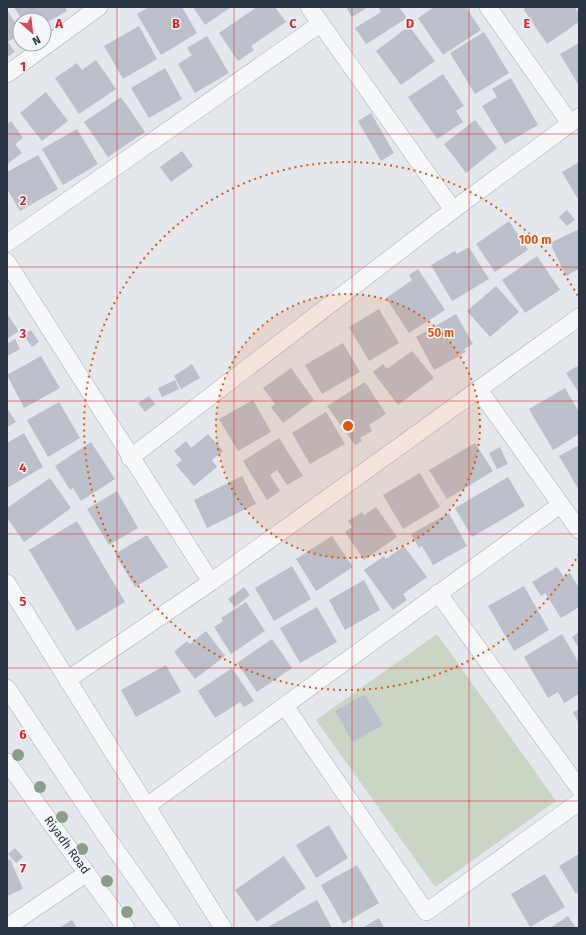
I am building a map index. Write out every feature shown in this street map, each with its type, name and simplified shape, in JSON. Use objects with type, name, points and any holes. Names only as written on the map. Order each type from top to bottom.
[{"type":"street","points":[[7,74],[99,7]]},
{"type":"street","points":[[309,7],[453,210]]},
{"type":"street","points":[[130,458],[453,210],[574,120],[488,7]]},
{"type":"street","points":[[7,243],[320,24]]},
{"type":"street","points":[[7,262],[130,458],[211,582]]},
{"type":"street","points":[[67,680],[211,582],[579,317]]},
{"type":"street","points":[[479,390],[579,530]]},
{"type":"street","points":[[147,806],[560,505]]},
{"type":"street","points":[[7,584],[223,928]]},
{"type":"street","points":[[438,593],[579,788]]},
{"type":"street","points":[[7,688],[106,836],[171,928]]},
{"type":"street","points":[[285,706],[426,912],[579,802]]},
{"type":"street","name":"Riyadh Road","points":[[7,762],[126,928]]},
{"type":"street","points":[[7,927],[88,874]]},
{"type":"green space","points":[[437,634],[556,801],[435,887],[316,720]]},
{"type":"building","points":[[14,7],[65,7],[67,11],[52,19],[52,12],[17,12]]},
{"type":"building","points":[[149,7],[182,7],[197,33],[161,55],[137,14]]},
{"type":"building","points":[[193,7],[231,7],[205,25]]},
{"type":"building","points":[[257,7],[275,7],[286,22],[251,46],[254,50],[238,61],[219,33]]},
{"type":"building","points":[[346,7],[368,7],[352,17]]},
{"type":"building","points":[[378,7],[399,7],[407,18],[366,44],[355,28],[381,12]]},
{"type":"building","points":[[434,7],[466,7],[481,30],[443,55],[418,18]]},
{"type":"building","points":[[525,7],[575,7],[579,14],[579,22],[547,44],[524,10]]},
{"type":"building","points":[[7,10],[12,18],[12,39],[8,42],[12,48],[12,52],[15,52],[7,57]]},
{"type":"building","points":[[139,26],[157,59],[123,79],[104,46]]},
{"type":"building","points":[[409,26],[435,61],[401,85],[376,51]]},
{"type":"building","points":[[484,32],[509,73],[475,94],[450,53]]},
{"type":"building","points":[[207,36],[229,73],[195,93],[178,64],[192,55],[187,48]]},
{"type":"building","points":[[579,43],[579,86],[560,54]]},
{"type":"building","points":[[96,60],[116,89],[79,114],[55,78],[77,63],[82,70]]},
{"type":"building","points":[[165,68],[182,99],[149,118],[131,88]]},
{"type":"building","points":[[443,74],[464,106],[456,111],[463,122],[437,139],[408,97]]},
{"type":"building","points":[[511,78],[538,125],[505,144],[482,106],[497,97],[492,89]]},
{"type":"building","points":[[46,92],[68,121],[42,141],[20,113]]},
{"type":"building","points":[[121,97],[145,132],[108,157],[84,122]]},
{"type":"building","points":[[371,113],[394,153],[381,161],[358,121]]},
{"type":"building","points":[[475,120],[497,148],[466,173],[444,144]]},
{"type":"building","points":[[11,121],[23,138],[15,144],[22,153],[7,164],[7,124]]},
{"type":"building","points":[[77,129],[98,164],[63,185],[42,149]]},
{"type":"building","points":[[182,151],[193,166],[171,182],[160,167]]},
{"type":"building","points":[[38,155],[58,189],[20,211],[7,189],[7,172]]},
{"type":"building","points":[[579,162],[579,201],[562,172]]},
{"type":"building","points":[[567,210],[575,220],[567,226],[559,217]]},
{"type":"building","points":[[509,221],[528,250],[495,272],[476,244]]},
{"type":"building","points":[[579,229],[579,269],[566,276],[550,243]]},
{"type":"building","points":[[469,247],[489,279],[452,301],[431,265],[455,251],[457,254]]},
{"type":"building","points":[[537,256],[560,290],[525,313],[502,280]]},
{"type":"building","points":[[418,269],[445,310],[409,333],[386,298],[412,280],[409,275]]},
{"type":"building","points":[[496,286],[519,312],[490,337],[467,311]]},
{"type":"building","points":[[379,309],[399,343],[369,361],[349,327]]},
{"type":"building","points":[[7,314],[19,331],[7,339]]},
{"type":"building","points":[[456,314],[473,344],[464,349],[466,352],[434,370],[416,337]]},
{"type":"building","points":[[31,330],[39,342],[32,347],[24,335]]},
{"type":"building","points":[[15,339],[20,349],[7,356],[7,344]]},
{"type":"building","points":[[343,343],[360,372],[322,394],[305,365]]},
{"type":"building","points":[[412,351],[434,378],[398,405],[373,372],[383,364],[387,369]]},
{"type":"building","points":[[41,356],[60,388],[24,408],[7,375]]},
{"type":"building","points":[[192,364],[200,378],[181,389],[174,376]]},
{"type":"building","points":[[579,365],[579,393],[566,373]]},
{"type":"building","points":[[291,368],[314,400],[283,423],[271,407],[275,404],[263,388]]},
{"type":"building","points":[[175,380],[179,389],[162,397],[158,388]]},
{"type":"building","points":[[365,382],[386,414],[369,425],[372,431],[360,438],[362,441],[355,445],[327,406]]},
{"type":"building","points":[[565,388],[579,412],[579,434],[553,450],[529,409]]},
{"type":"building","points":[[149,396],[155,404],[145,412],[138,403]]},
{"type":"building","points":[[253,400],[271,432],[238,451],[219,419]]},
{"type":"building","points":[[59,402],[80,438],[48,457],[27,420]]},
{"type":"building","points":[[7,408],[16,422],[7,427]]},
{"type":"building","points":[[326,412],[345,444],[310,464],[292,433]]},
{"type":"building","points":[[24,433],[43,467],[7,488],[7,443]]},
{"type":"building","points":[[208,434],[223,451],[212,460],[217,467],[194,486],[176,465],[182,460],[174,451],[186,441],[191,448]]},
{"type":"building","points":[[279,438],[303,476],[287,485],[277,470],[270,475],[280,491],[267,500],[243,461]]},
{"type":"building","points":[[91,442],[115,479],[81,501],[73,488],[70,490],[55,466]]},
{"type":"building","points":[[475,443],[493,471],[447,499],[429,470]]},
{"type":"building","points":[[579,445],[579,490],[559,456]]},
{"type":"building","points":[[500,447],[508,464],[497,469],[489,453]]},
{"type":"building","points":[[420,473],[440,507],[403,529],[383,495]]},
{"type":"building","points":[[242,476],[256,504],[207,528],[194,500]]},
{"type":"building","points":[[508,477],[525,506],[472,537],[455,508]]},
{"type":"building","points":[[50,478],[71,508],[24,542],[7,518],[7,508]]},
{"type":"building","points":[[117,491],[138,528],[109,545],[87,509]]},
{"type":"building","points":[[376,507],[397,537],[364,560],[345,532],[352,527],[348,521],[362,512],[364,515]]},
{"type":"building","points":[[449,513],[467,546],[433,565],[422,546],[419,548],[411,534]]},
{"type":"building","points":[[77,521],[125,602],[77,631],[29,550]]},
{"type":"building","points":[[147,535],[168,567],[135,587],[115,554]]},
{"type":"building","points":[[332,536],[353,567],[316,591],[296,559]]},
{"type":"building","points":[[404,546],[427,577],[403,594],[407,600],[393,610],[364,570],[384,556],[386,559]]},
{"type":"building","points":[[292,566],[311,599],[274,621],[255,588]]},
{"type":"building","points":[[557,567],[564,577],[570,573],[579,588],[579,607],[561,618],[545,593],[541,596],[532,582]]},
{"type":"building","points":[[364,580],[380,610],[345,630],[329,600]]},
{"type":"building","points":[[524,586],[549,630],[514,651],[488,606]]},
{"type":"building","points":[[244,587],[250,595],[235,607],[228,599]]},
{"type":"building","points":[[246,602],[265,631],[231,654],[214,627],[223,621],[221,618]]},
{"type":"building","points":[[317,607],[337,642],[300,663],[280,628]]},
{"type":"building","points":[[206,631],[225,656],[195,679],[174,652],[187,641],[190,644]]},
{"type":"building","points":[[579,632],[579,648],[572,637]]},
{"type":"building","points":[[562,634],[579,663],[579,694],[564,703],[558,692],[548,698],[524,657]]},
{"type":"building","points":[[272,639],[292,668],[257,692],[237,663]]},
{"type":"building","points":[[166,665],[181,692],[136,717],[121,690]]},
{"type":"building","points":[[232,668],[254,701],[244,707],[240,702],[215,718],[198,691]]},
{"type":"building","points":[[365,694],[383,725],[353,742],[335,711]]},
{"type":"building","points":[[579,709],[579,724],[573,712]]},
{"type":"building","points":[[329,825],[348,858],[316,878],[296,845]]},
{"type":"building","points":[[15,848],[23,857],[16,863],[8,854]]},
{"type":"building","points":[[579,854],[579,892],[576,894],[559,866]]},
{"type":"building","points":[[284,856],[306,888],[257,922],[235,890]]},
{"type":"building","points":[[10,859],[23,889],[7,896],[7,861]]},
{"type":"building","points":[[357,865],[379,903],[343,924],[321,885]]},
{"type":"building","points":[[545,874],[565,907],[530,927],[511,894]]},
{"type":"building","points":[[317,900],[332,928],[266,928]]},
{"type":"building","points":[[568,916],[576,928],[550,928]]},
{"type":"building","points":[[379,918],[384,928],[362,928]]},
{"type":"building","points":[[72,920],[77,928],[59,928]]}]
